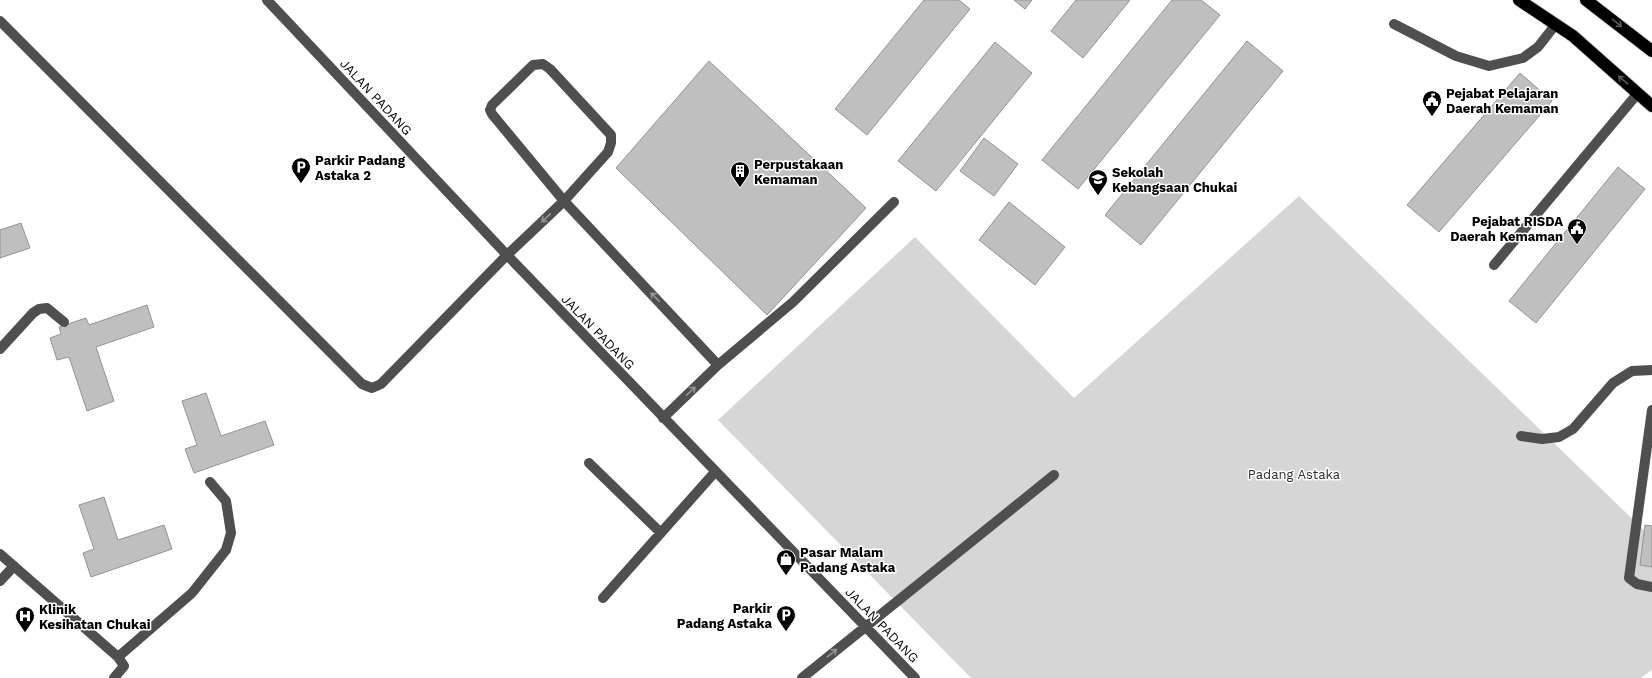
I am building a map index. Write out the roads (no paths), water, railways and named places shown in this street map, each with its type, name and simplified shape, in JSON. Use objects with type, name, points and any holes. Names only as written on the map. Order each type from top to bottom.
[{"type":"highway","points":[[1519,0],[1573,36],[1652,106]]},
{"type":"highway","points":[[1586,0],[1652,51]]},
{"type":"street","name":"JALAN PADANG","points":[[267,0],[507,255],[914,678]]},
{"type":"street","points":[[0,21],[362,384],[372,388],[381,384],[507,255],[564,201],[608,152],[611,143],[611,135],[550,69],[542,64],[533,65],[492,105],[490,110],[492,114],[564,201],[718,364]]},
{"type":"street","points":[[1394,24],[1456,56],[1489,66],[1523,58],[1538,47],[1556,24]]},
{"type":"street","points":[[1494,264],[1638,93]]},
{"type":"street","points":[[663,418],[718,364],[793,302],[894,202]]},
{"type":"street","points":[[1,347],[33,313],[39,309],[46,308],[64,322]]},
{"type":"street","points":[[1520,436],[1542,439],[1559,437],[1573,429],[1613,383],[1632,371],[1652,370]]},
{"type":"street","points":[[1652,410],[1629,578],[1637,584],[1652,587]]},
{"type":"street","points":[[589,463],[661,532]]},
{"type":"street","points":[[603,598],[715,472]]},
{"type":"street","points":[[802,678],[1054,475]]},
{"type":"street","points":[[118,657],[192,593],[226,550],[231,533],[226,501],[210,482]]},
{"type":"street","points":[[0,554],[118,657],[124,666],[114,678]]},
{"type":"street","points":[[0,581],[14,566]]},
{"type":"place","name":"Pejabat Pelajaran Daerah Kemaman","points":[[1432,117]]},
{"type":"place","name":"Parkir Padang Astaka 2","points":[[301,184]]},
{"type":"place","name":"Perpustakaan Kemaman","points":[[740,188]]},
{"type":"place","name":"Sekolah Kebangsaan Chukai","points":[[1098,196]]},
{"type":"place","name":"Pejabat RISDA Daerah Kemaman","points":[[1577,245]]},
{"type":"place","name":"Pasar Malam Padang Astaka","points":[[786,576]]},
{"type":"place","name":"Parkir Padang Astaka","points":[[786,632]]},
{"type":"place","name":"Klinik Kesihatan Chukai","points":[[25,633]]},
{"type":"park label","name":"Padang Astaka","points":[[1294,474]]}]
